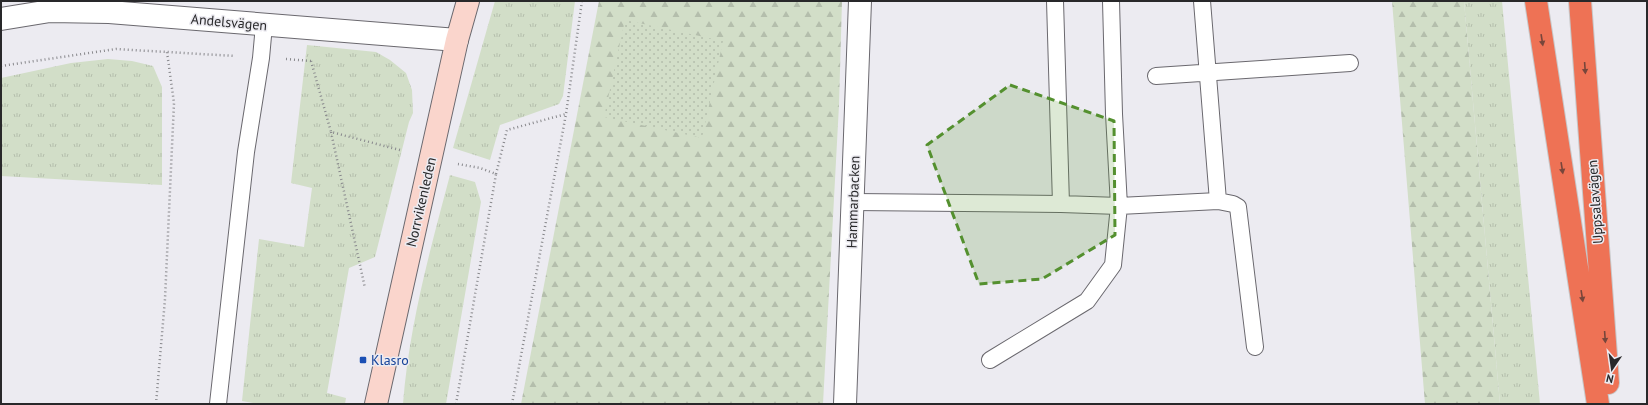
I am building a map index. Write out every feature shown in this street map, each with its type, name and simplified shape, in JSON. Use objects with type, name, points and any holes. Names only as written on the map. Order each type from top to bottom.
[{"type":"highway","points":[[1536,1],[1598,404]]},
{"type":"highway","name":"Uppsalavägen","points":[[1580,1],[1610,404]]},
{"type":"main road","name":"Norrvikenleden","points":[[376,404],[457,40],[468,1]]},
{"type":"street","name":"Hammarbacken","points":[[845,404],[860,1]]},
{"type":"street","name":"Andelsvägen","points":[[1,18],[50,11],[110,7],[264,25],[457,40]]},
{"type":"lane","points":[[1055,1],[1061,204]]},
{"type":"lane","points":[[990,360],[1087,301],[1113,265],[1119,206],[1114,114],[1111,1]]},
{"type":"lane","points":[[1202,1],[1218,201]]},
{"type":"lane","points":[[218,404],[246,152],[261,58],[264,25]]},
{"type":"lane","points":[[1156,76],[1208,71],[1350,63]]},
{"type":"lane","points":[[853,202],[1119,206],[1218,201],[1233,204],[1238,207],[1255,347]]},
{"type":"path","points":[[512,404],[566,114],[582,1]]},
{"type":"path","points":[[1,66],[116,49],[311,61],[331,132],[365,288]]},
{"type":"path","points":[[156,404],[165,300],[174,103],[167,52]]},
{"type":"path","points":[[456,404],[496,174],[506,130],[566,114]]},
{"type":"path","points":[[331,132],[400,150]]},
{"type":"path","points":[[454,163],[480,168],[496,174]]},
{"type":"highlighted area","points":[[1010,85],[1114,121],[1115,235],[1042,279],[979,284],[927,145]]},
{"type":"green space","points":[[495,1],[575,1],[563,96],[559,104],[500,125],[490,160],[453,148]]},
{"type":"green space","points":[[599,1],[842,1],[839,105],[823,404],[521,404]]},
{"type":"green space","points":[[1392,1],[1464,1],[1500,404],[1425,404]]},
{"type":"green space","points":[[1464,1],[1502,1],[1540,404],[1500,404]]},
{"type":"green space","points":[[625,20],[723,41],[702,138],[604,117]]},
{"type":"green space","points":[[307,45],[376,52],[390,60],[406,73],[412,90],[413,113],[409,122],[375,257],[349,268],[327,393],[346,398],[345,404],[259,404],[242,401],[259,239],[304,247],[312,188],[291,183]]},
{"type":"green space","points":[[108,59],[132,61],[153,66],[162,87],[162,185],[1,176],[1,78],[71,63]]},
{"type":"green space","points":[[450,175],[475,182],[481,202],[446,404],[403,404],[415,317]]},
{"type":"place","name":"Klasro","points":[[363,360]]}]
